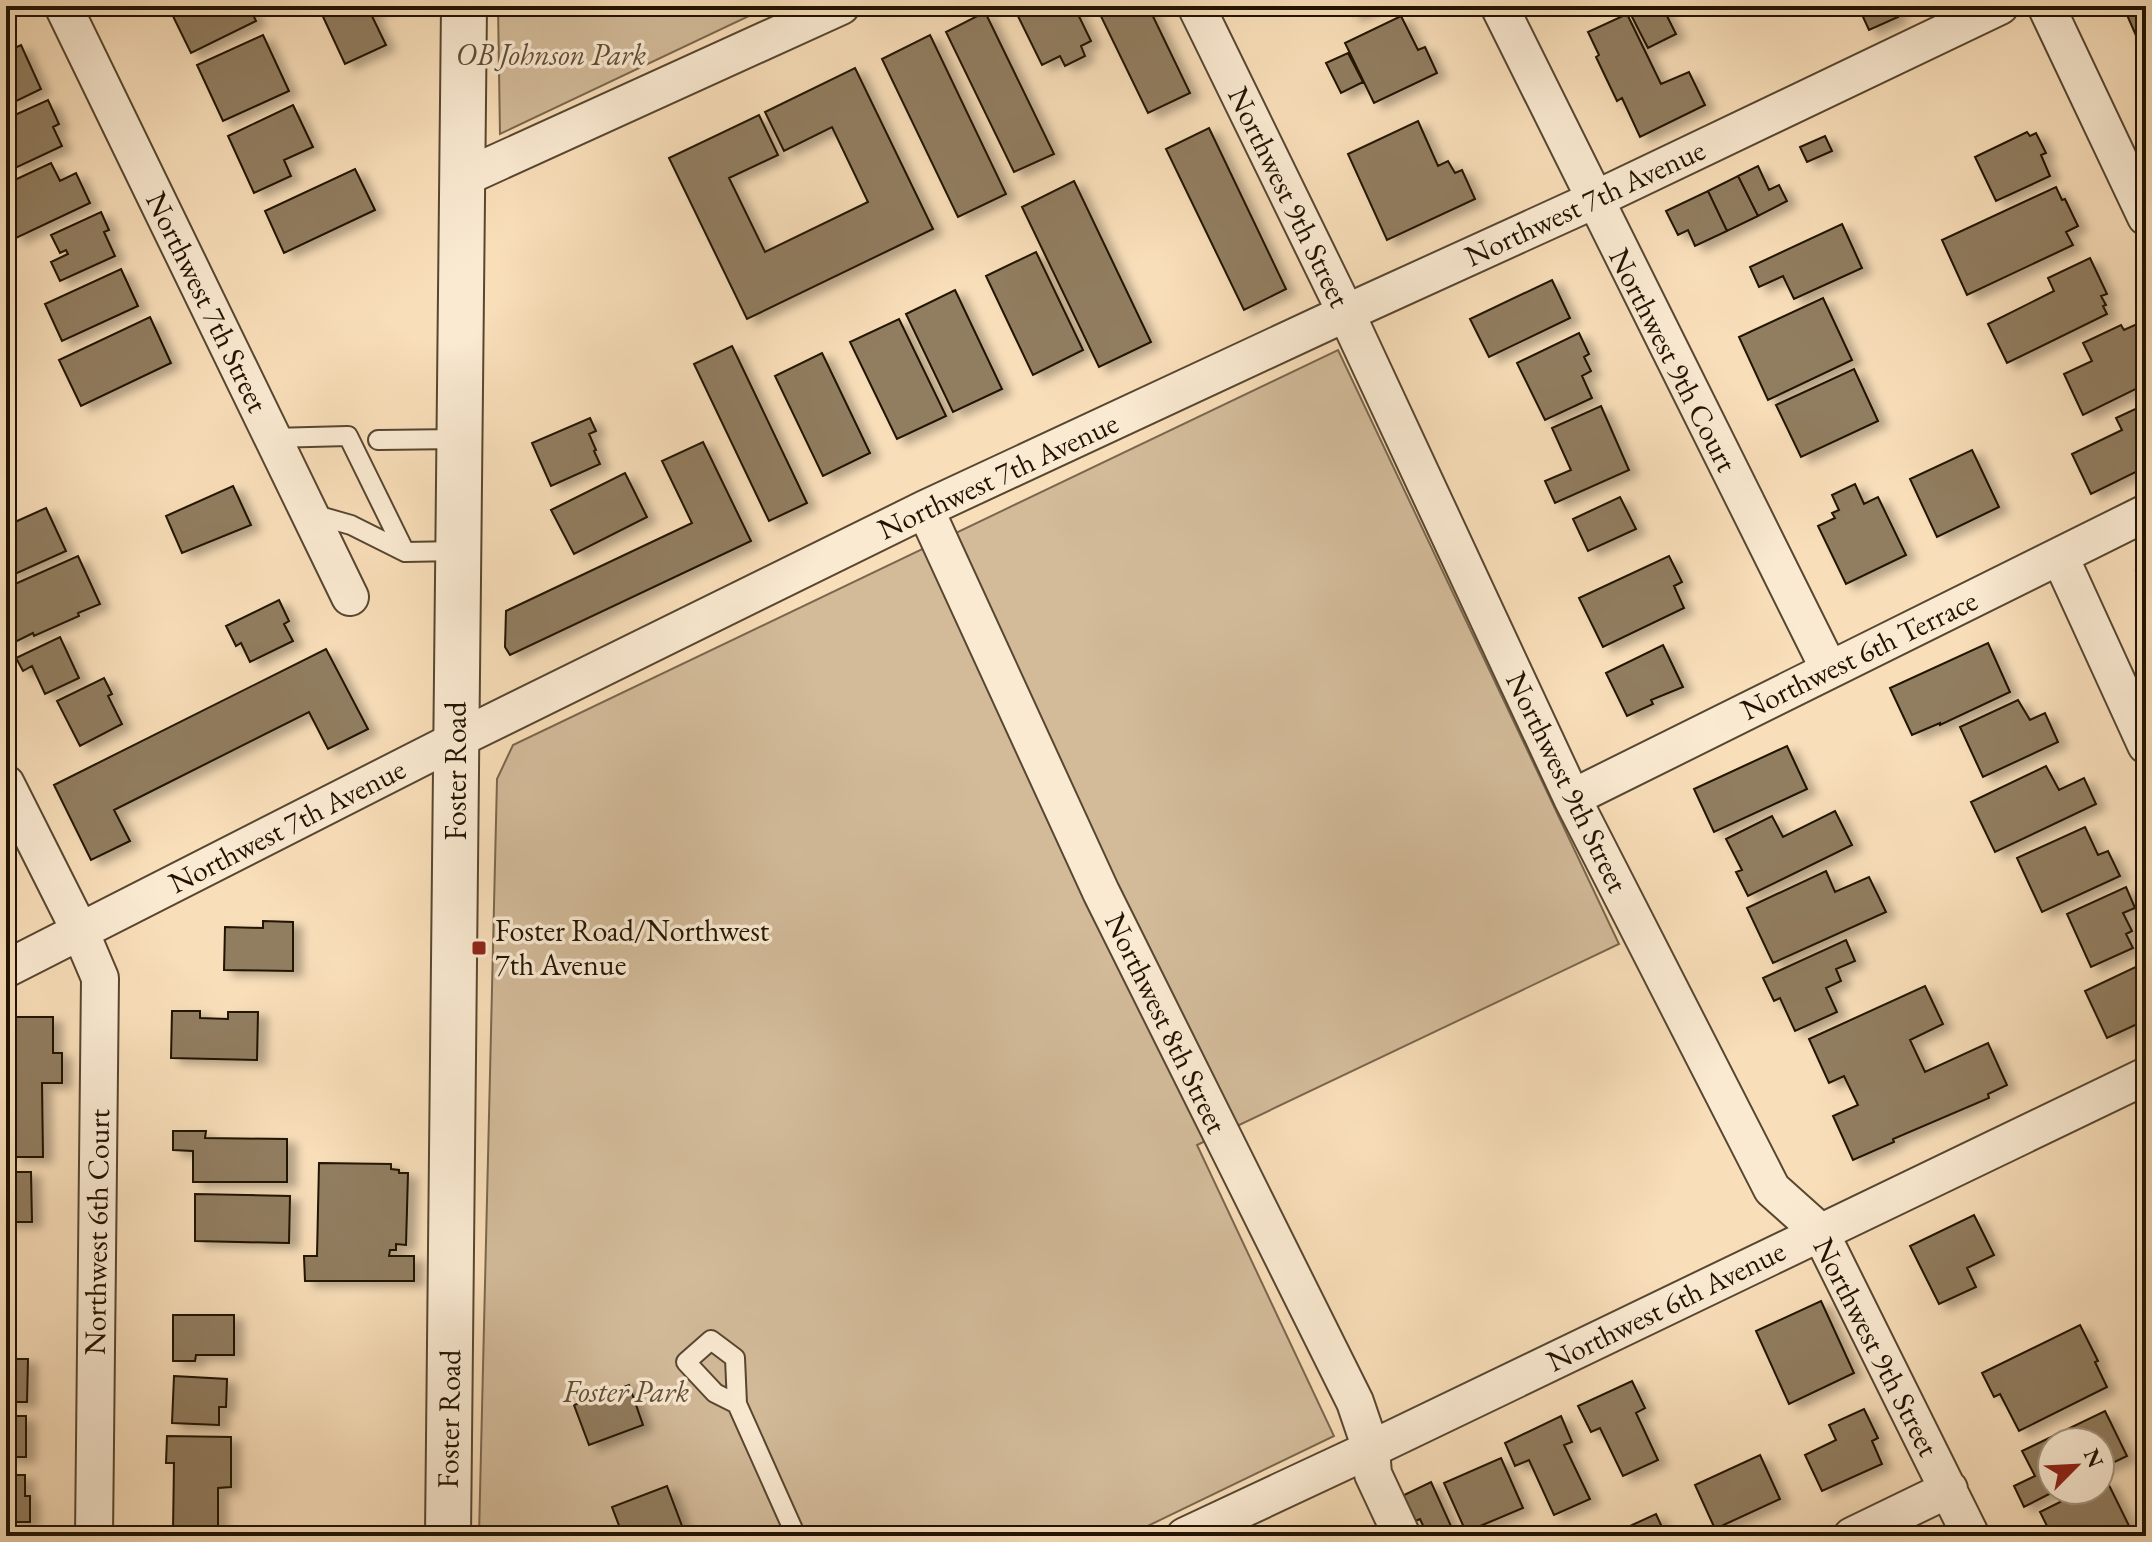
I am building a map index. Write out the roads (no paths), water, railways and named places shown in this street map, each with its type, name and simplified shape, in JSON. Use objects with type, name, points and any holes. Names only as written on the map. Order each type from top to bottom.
[{"type":"street","name":"Northwest 7th Street","points":[[63,6],[350,597]]},
{"type":"street","name":"Foster Road","points":[[448,1536],[464,6]]},
{"type":"street","points":[[463,178],[841,6]]},
{"type":"street","name":"Northwest 9th Street","points":[[1196,6],[1346,313],[1572,798],[1772,1189],[1820,1232],[1971,1536]]},
{"type":"street","name":"Northwest 9th Court","points":[[1499,6],[1829,669]]},
{"type":"street","name":"Northwest 7th Avenue","points":[[6,969],[456,740],[925,509],[1594,200],[2000,6]]},
{"type":"street","points":[[2046,6],[2146,217]]},
{"type":"street","name":"Northwest 8th Street","points":[[925,509],[1101,892],[1355,1402],[1371,1449],[1373,1474],[1402,1536]]},
{"type":"street","name":"Northwest 6th Terrace","points":[[1572,798],[2146,513]]},
{"type":"street","points":[[2060,557],[2146,745]]},
{"type":"street","name":"Northwest 6th Court","points":[[6,784],[80,931],[100,978],[94,1536]]},
{"type":"street","name":"Northwest 6th Avenue","points":[[1185,1536],[2146,1076]]},
{"type":"street","points":[[1852,1536],[1949,1489]]},
{"type":"lane","points":[[272,438],[348,436],[405,552]]},
{"type":"lane","points":[[378,440],[459,439]]},
{"type":"lane","points":[[309,513],[351,525],[405,552],[458,551]]},
{"type":"lane","points":[[737,1404],[796,1536]]},
{"type":"place","name":"Foster Road/Northwest 7th Avenue","points":[[479,948]]},
{"type":"park label","name":"OB Johnson Park","points":[[551,55]]},
{"type":"park label","name":"Foster Park","points":[[626,1392]]}]
